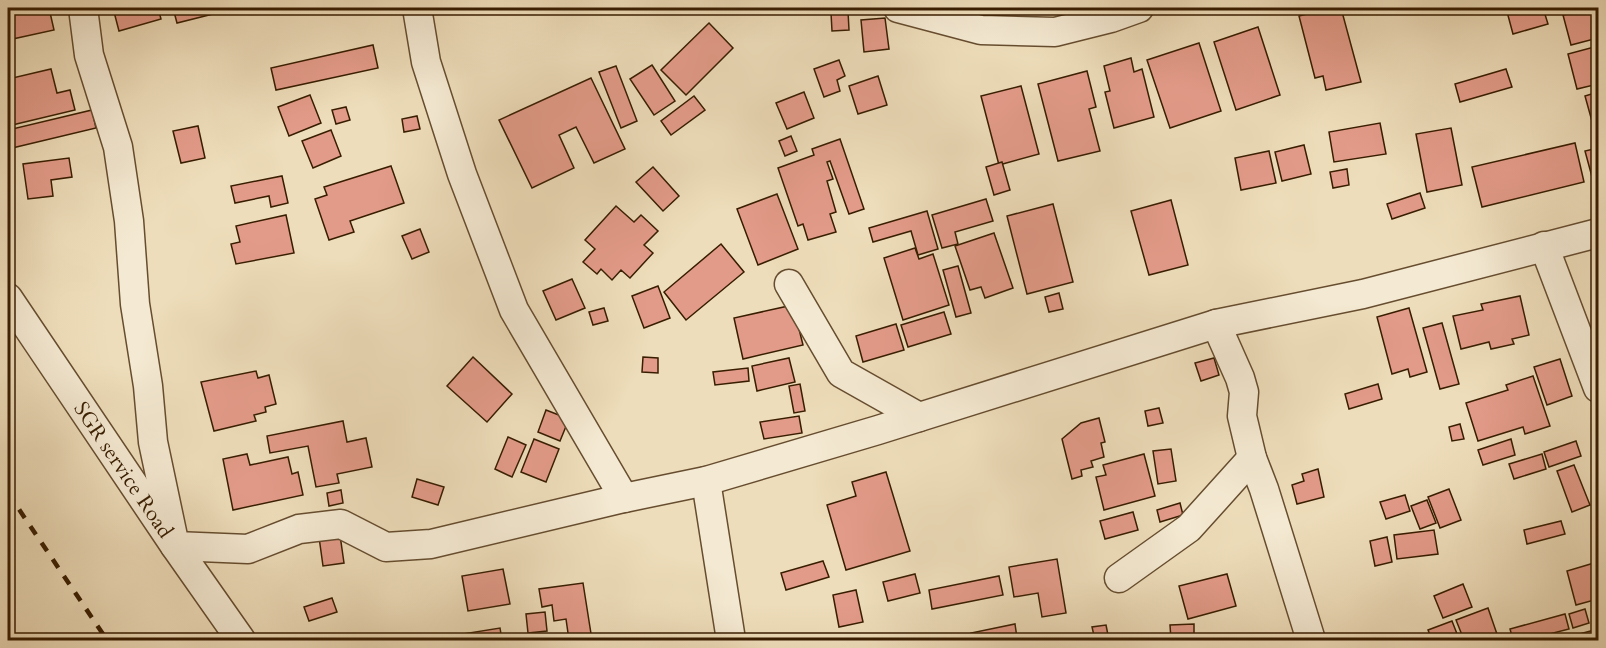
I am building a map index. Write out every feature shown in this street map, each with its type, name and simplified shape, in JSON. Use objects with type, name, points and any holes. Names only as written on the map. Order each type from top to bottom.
[{"type":"street","points":[[83,8],[89,55],[118,147],[129,221],[135,304],[148,386],[153,442],[175,546],[248,549],[299,529],[341,525],[386,547],[432,544],[624,498],[706,481],[1216,324],[1363,294],[1599,233]]},
{"type":"street","points":[[417,8],[426,62],[433,85],[462,174],[514,310],[624,498]]},
{"type":"street","points":[[898,8],[981,30],[1055,32],[1111,18],[1138,8]]},
{"type":"street","points":[[1544,246],[1599,388]]},
{"type":"street","points":[[789,284],[841,373],[919,417]]},
{"type":"street","name":"SGR service Road","points":[[8,298],[241,640]]},
{"type":"street","points":[[1216,324],[1240,378],[1244,392],[1242,416],[1252,458],[1264,489],[1311,640]]},
{"type":"street","points":[[1119,578],[1189,528],[1252,458]]},
{"type":"street","points":[[706,481],[731,640]]},
{"type":"building","points":[[8,8],[49,8],[54,30],[8,40]]},
{"type":"building","points":[[113,8],[158,8],[161,19],[119,31]]},
{"type":"building","points":[[173,8],[228,8],[229,10],[177,23]]},
{"type":"building","points":[[1331,8],[1341,8],[1361,82],[1326,90],[1323,76],[1315,78],[1299,16]]},
{"type":"building","points":[[1506,8],[1543,8],[1548,24],[1513,34]]},
{"type":"building","points":[[1598,8],[1598,38],[1571,45],[1563,15]]},
{"type":"building","points":[[848,11],[849,30],[832,31],[831,13]]},
{"type":"building","points":[[885,18],[889,49],[864,52],[861,20]]},
{"type":"building","points":[[709,23],[733,48],[686,95],[661,70]]},
{"type":"building","points":[[1258,27],[1280,95],[1236,110],[1214,42]]},
{"type":"building","points":[[1199,43],[1221,111],[1170,128],[1147,60]]},
{"type":"building","points":[[373,45],[378,68],[276,90],[271,68]]},
{"type":"building","points":[[1598,46],[1598,84],[1577,89],[1568,54]]},
{"type":"building","points":[[1131,58],[1134,72],[1142,69],[1154,117],[1114,128],[1105,92],[1110,91],[1104,66]]},
{"type":"building","points":[[839,60],[845,76],[837,80],[840,91],[824,97],[814,69]]},
{"type":"building","points":[[652,65],[675,101],[654,115],[630,79]]},
{"type":"building","points":[[616,66],[637,121],[621,128],[599,72]]},
{"type":"building","points":[[51,69],[57,93],[70,90],[75,110],[8,126],[8,79]]},
{"type":"building","points":[[1506,69],[1512,87],[1460,102],[1455,84]]},
{"type":"building","points":[[1087,71],[1096,107],[1089,109],[1100,151],[1058,161],[1038,84]]},
{"type":"building","points":[[878,76],[887,105],[858,114],[849,86]]},
{"type":"building","points":[[591,78],[625,149],[594,163],[576,127],[559,135],[574,168],[532,188],[499,120]]},
{"type":"building","points":[[1021,86],[1039,154],[999,165],[981,96]]},
{"type":"building","points":[[804,92],[814,118],[787,129],[776,103]]},
{"type":"building","points":[[1598,92],[1598,143],[1585,96]]},
{"type":"building","points":[[310,95],[321,123],[289,136],[278,107]]},
{"type":"building","points":[[694,96],[705,110],[671,135],[661,121]]},
{"type":"building","points":[[346,107],[350,120],[336,124],[332,110]]},
{"type":"building","points":[[92,110],[96,128],[8,149],[8,130]]},
{"type":"building","points":[[417,116],[420,129],[404,132],[402,119]]},
{"type":"building","points":[[1380,123],[1386,154],[1334,162],[1329,132]]},
{"type":"building","points":[[198,126],[205,158],[181,163],[173,131]]},
{"type":"building","points":[[1451,128],[1462,185],[1427,192],[1416,134]]},
{"type":"building","points":[[331,130],[341,156],[313,168],[302,141]]},
{"type":"building","points":[[791,136],[797,151],[785,156],[779,141]]},
{"type":"building","points":[[840,139],[864,209],[849,214],[830,161],[827,162],[833,179],[827,181],[836,212],[830,214],[836,232],[808,240],[803,224],[798,226],[778,168],[814,155],[812,149]]},
{"type":"building","points":[[1575,143],[1584,182],[1482,207],[1472,167]]},
{"type":"building","points":[[1304,145],[1311,174],[1282,181],[1275,152]]},
{"type":"building","points":[[1598,148],[1598,187],[1595,188],[1585,151]]},
{"type":"building","points":[[1269,151],[1276,183],[1241,190],[1235,158]]},
{"type":"building","points":[[69,158],[72,177],[51,180],[53,196],[28,199],[23,164]]},
{"type":"building","points":[[1002,162],[1010,190],[994,195],[986,167]]},
{"type":"building","points":[[391,166],[404,203],[350,221],[354,232],[329,240],[315,199],[327,195],[324,187]]},
{"type":"building","points":[[653,167],[679,196],[663,211],[636,182]]},
{"type":"building","points":[[1347,169],[1349,185],[1333,188],[1330,172]]},
{"type":"building","points":[[282,176],[288,203],[271,207],[269,196],[235,203],[231,186]]},
{"type":"building","points":[[1420,193],[1425,208],[1392,219],[1387,204]]},
{"type":"building","points":[[777,194],[798,249],[758,265],[737,209]]},
{"type":"building","points":[[986,199],[993,221],[955,232],[958,244],[942,248],[932,215]]},
{"type":"building","points":[[1171,200],[1188,265],[1149,275],[1131,211]]},
{"type":"building","points":[[1053,204],[1073,282],[1027,294],[1007,216]]},
{"type":"building","points":[[616,206],[634,222],[641,215],[658,231],[644,245],[653,253],[630,278],[621,270],[612,280],[601,269],[597,274],[583,262],[595,249],[585,240]]},
{"type":"building","points":[[927,211],[938,249],[918,255],[911,231],[873,242],[869,228]]},
{"type":"building","points":[[286,215],[294,253],[236,264],[231,244],[240,242],[236,226]]},
{"type":"building","points":[[420,229],[429,252],[412,259],[402,236]]},
{"type":"building","points":[[994,233],[1013,288],[985,298],[981,287],[970,290],[955,246]]},
{"type":"building","points":[[721,244],[744,272],[686,320],[664,292]]},
{"type":"building","points":[[915,248],[919,259],[933,254],[949,305],[903,320],[884,258]]},
{"type":"building","points":[[958,266],[971,313],[956,317],[943,270]]},
{"type":"building","points":[[572,279],[585,308],[556,320],[543,291]]},
{"type":"building","points":[[658,286],[670,318],[644,328],[632,296]]},
{"type":"building","points":[[1059,293],[1063,309],[1049,312],[1045,297]]},
{"type":"building","points":[[1520,296],[1529,335],[1512,339],[1514,344],[1491,349],[1489,342],[1461,349],[1453,316],[1483,310],[1481,304]]},
{"type":"building","points":[[793,305],[803,345],[743,359],[734,318]]},
{"type":"building","points":[[604,308],[608,321],[593,325],[589,312]]},
{"type":"building","points":[[1409,308],[1427,372],[1410,377],[1408,369],[1392,374],[1377,317]]},
{"type":"building","points":[[944,312],[951,334],[908,347],[901,325]]},
{"type":"building","points":[[1442,323],[1459,384],[1440,389],[1423,328]]},
{"type":"building","points":[[896,324],[904,350],[863,362],[856,336]]},
{"type":"building","points":[[473,357],[512,394],[487,422],[447,386]]},
{"type":"building","points":[[643,357],[658,358],[658,373],[642,372]]},
{"type":"building","points":[[789,358],[795,382],[757,391],[752,366]]},
{"type":"building","points":[[1214,358],[1219,375],[1201,381],[1195,363]]},
{"type":"building","points":[[1560,359],[1572,396],[1547,405],[1534,367]]},
{"type":"building","points":[[748,368],[749,381],[715,385],[713,372]]},
{"type":"building","points":[[256,371],[258,378],[269,375],[276,404],[265,407],[266,412],[254,415],[256,421],[214,431],[201,382]]},
{"type":"building","points":[[1533,376],[1550,426],[1525,434],[1523,427],[1478,441],[1466,403],[1508,390],[1506,385]]},
{"type":"building","points":[[800,384],[805,411],[794,413],[789,386]]},
{"type":"building","points":[[1378,384],[1382,399],[1349,409],[1345,394]]},
{"type":"building","points":[[1159,408],[1163,423],[1148,426],[1145,411]]},
{"type":"building","points":[[546,410],[569,419],[560,441],[538,432]]},
{"type":"building","points":[[799,416],[802,433],[764,439],[760,422]]},
{"type":"building","points":[[1099,418],[1105,442],[1101,443],[1104,457],[1091,461],[1093,467],[1081,470],[1082,476],[1072,479],[1062,439],[1081,423]]},
{"type":"building","points":[[343,421],[347,442],[366,438],[372,467],[337,474],[339,483],[316,487],[308,446],[270,453],[267,436]]},
{"type":"building","points":[[1460,424],[1464,439],[1452,441],[1449,427]]},
{"type":"building","points":[[508,437],[526,445],[512,477],[495,469]]},
{"type":"building","points":[[534,439],[559,449],[546,482],[521,472]]},
{"type":"building","points":[[1511,439],[1515,455],[1483,465],[1478,450]]},
{"type":"building","points":[[1576,441],[1581,456],[1549,467],[1544,452]]},
{"type":"building","points":[[1171,449],[1176,481],[1158,484],[1153,451]]},
{"type":"building","points":[[247,454],[250,465],[288,457],[292,474],[298,472],[303,495],[233,510],[223,459]]},
{"type":"building","points":[[1144,454],[1155,496],[1104,510],[1096,477],[1106,475],[1103,465]]},
{"type":"building","points":[[1542,454],[1546,469],[1514,479],[1509,464]]},
{"type":"building","points":[[1574,465],[1590,505],[1572,512],[1557,471]]},
{"type":"building","points":[[1318,469],[1324,497],[1297,504],[1292,485],[1304,481],[1302,474]]},
{"type":"building","points":[[886,472],[910,551],[846,570],[827,505],[856,496],[852,482]]},
{"type":"building","points":[[417,479],[444,487],[438,505],[412,497]]},
{"type":"building","points":[[1449,489],[1461,520],[1440,528],[1428,497]]},
{"type":"building","points":[[341,490],[343,503],[329,506],[327,493]]},
{"type":"building","points":[[1405,495],[1410,511],[1386,519],[1380,502]]},
{"type":"building","points":[[1427,500],[1436,523],[1420,529],[1411,506]]},
{"type":"building","points":[[1180,503],[1183,515],[1160,522],[1157,510]]},
{"type":"building","points":[[1133,512],[1138,530],[1105,539],[1100,521]]},
{"type":"building","points":[[1561,521],[1565,534],[1527,544],[1524,530]]},
{"type":"building","points":[[1434,530],[1438,554],[1397,559],[1394,535]]},
{"type":"building","points":[[340,535],[344,563],[323,566],[319,537]]},
{"type":"building","points":[[1387,537],[1392,562],[1375,566],[1370,541]]},
{"type":"building","points":[[1057,559],[1066,613],[1042,617],[1038,593],[1014,597],[1009,567]]},
{"type":"building","points":[[823,561],[829,577],[786,590],[781,573]]},
{"type":"building","points":[[1594,563],[1598,579],[1598,599],[1576,605],[1567,571]]},
{"type":"building","points":[[503,569],[510,604],[468,611],[462,576]]},
{"type":"building","points":[[915,574],[920,593],[888,601],[883,582]]},
{"type":"building","points":[[1227,574],[1236,606],[1188,619],[1179,586]]},
{"type":"building","points":[[999,576],[1003,595],[932,609],[929,590]]},
{"type":"building","points":[[583,583],[592,640],[569,640],[566,619],[554,621],[552,605],[542,607],[539,589]]},
{"type":"building","points":[[1463,584],[1472,607],[1443,618],[1434,596]]},
{"type":"building","points":[[856,590],[863,622],[839,627],[833,595]]},
{"type":"building","points":[[332,598],[337,612],[309,621],[304,607]]},
{"type":"building","points":[[1488,608],[1498,637],[1490,640],[1464,640],[1456,620]]},
{"type":"building","points":[[1585,609],[1589,623],[1573,628],[1569,614]]},
{"type":"building","points":[[545,612],[547,631],[528,633],[526,614]]},
{"type":"building","points":[[1565,614],[1569,629],[1526,640],[1513,640],[1510,629]]},
{"type":"building","points":[[1452,621],[1459,639],[1432,640],[1428,630]]},
{"type":"building","points":[[1015,624],[1017,638],[973,640],[971,633]]},
{"type":"building","points":[[1194,624],[1194,640],[1171,640],[1170,625]]},
{"type":"building","points":[[1106,625],[1109,640],[1095,640],[1092,627]]},
{"type":"building","points":[[500,628],[502,640],[451,640],[450,636]]},
{"type":"building","points":[[1598,629],[1598,640],[1557,640]]},
{"type":"railway","points":[[8,493],[107,640]]}]
